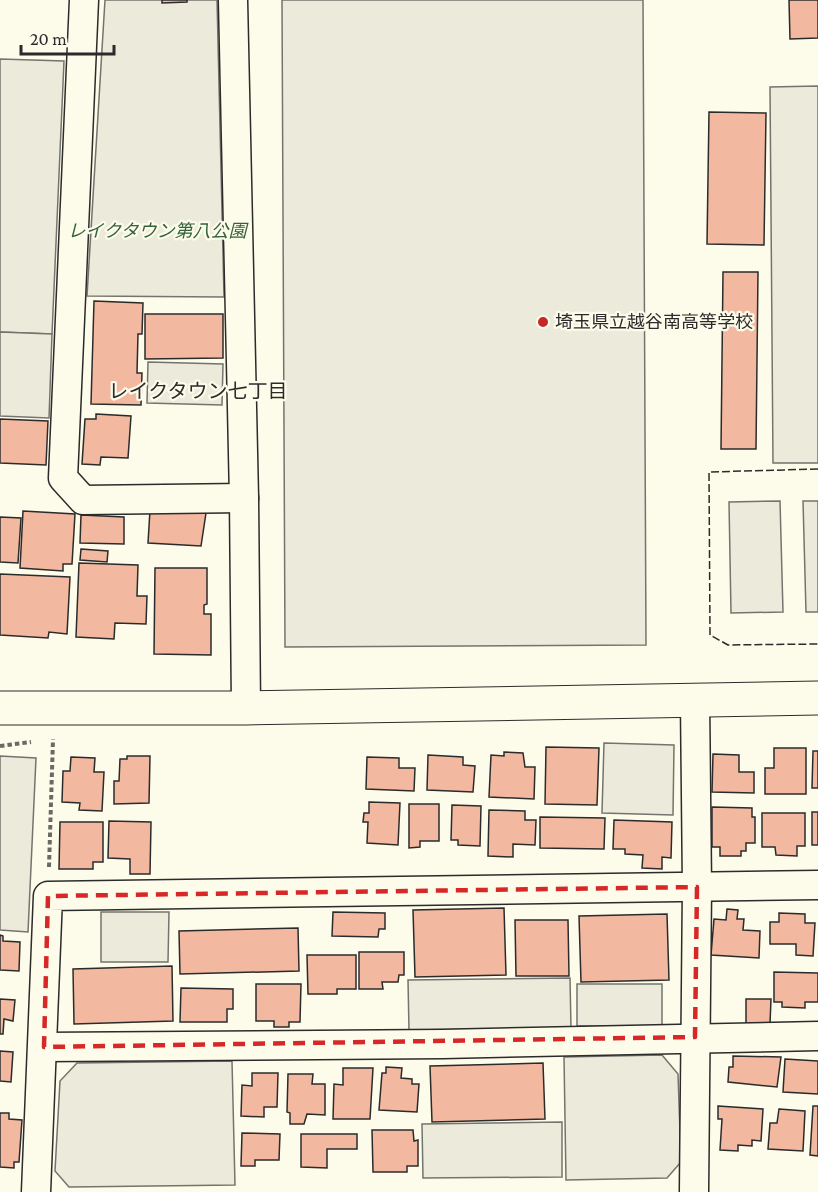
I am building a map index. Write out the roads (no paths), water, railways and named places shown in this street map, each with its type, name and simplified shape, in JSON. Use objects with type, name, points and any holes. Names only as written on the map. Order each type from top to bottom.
[{"type":"street","points":[[84,0],[63,478],[83,500],[244,498]]},
{"type":"street","points":[[234,0],[246,708]]},
{"type":"street","points":[[0,708],[246,708],[818,698]]},
{"type":"street","points":[[694,1192],[697,887],[695,700]]},
{"type":"street","points":[[36,1192],[44,1047],[48,896],[818,885]]},
{"type":"street","points":[[44,1047],[444,1044],[818,1036]]},
{"type":"place","name":"埼玉県立越谷南高等学校","points":[[543,322]]},
{"type":"district","name":"レイクタウン七丁目","points":[[198,391]]},
{"type":"park label","name":"レイクタウン第八公園","points":[[157,231]]}]
